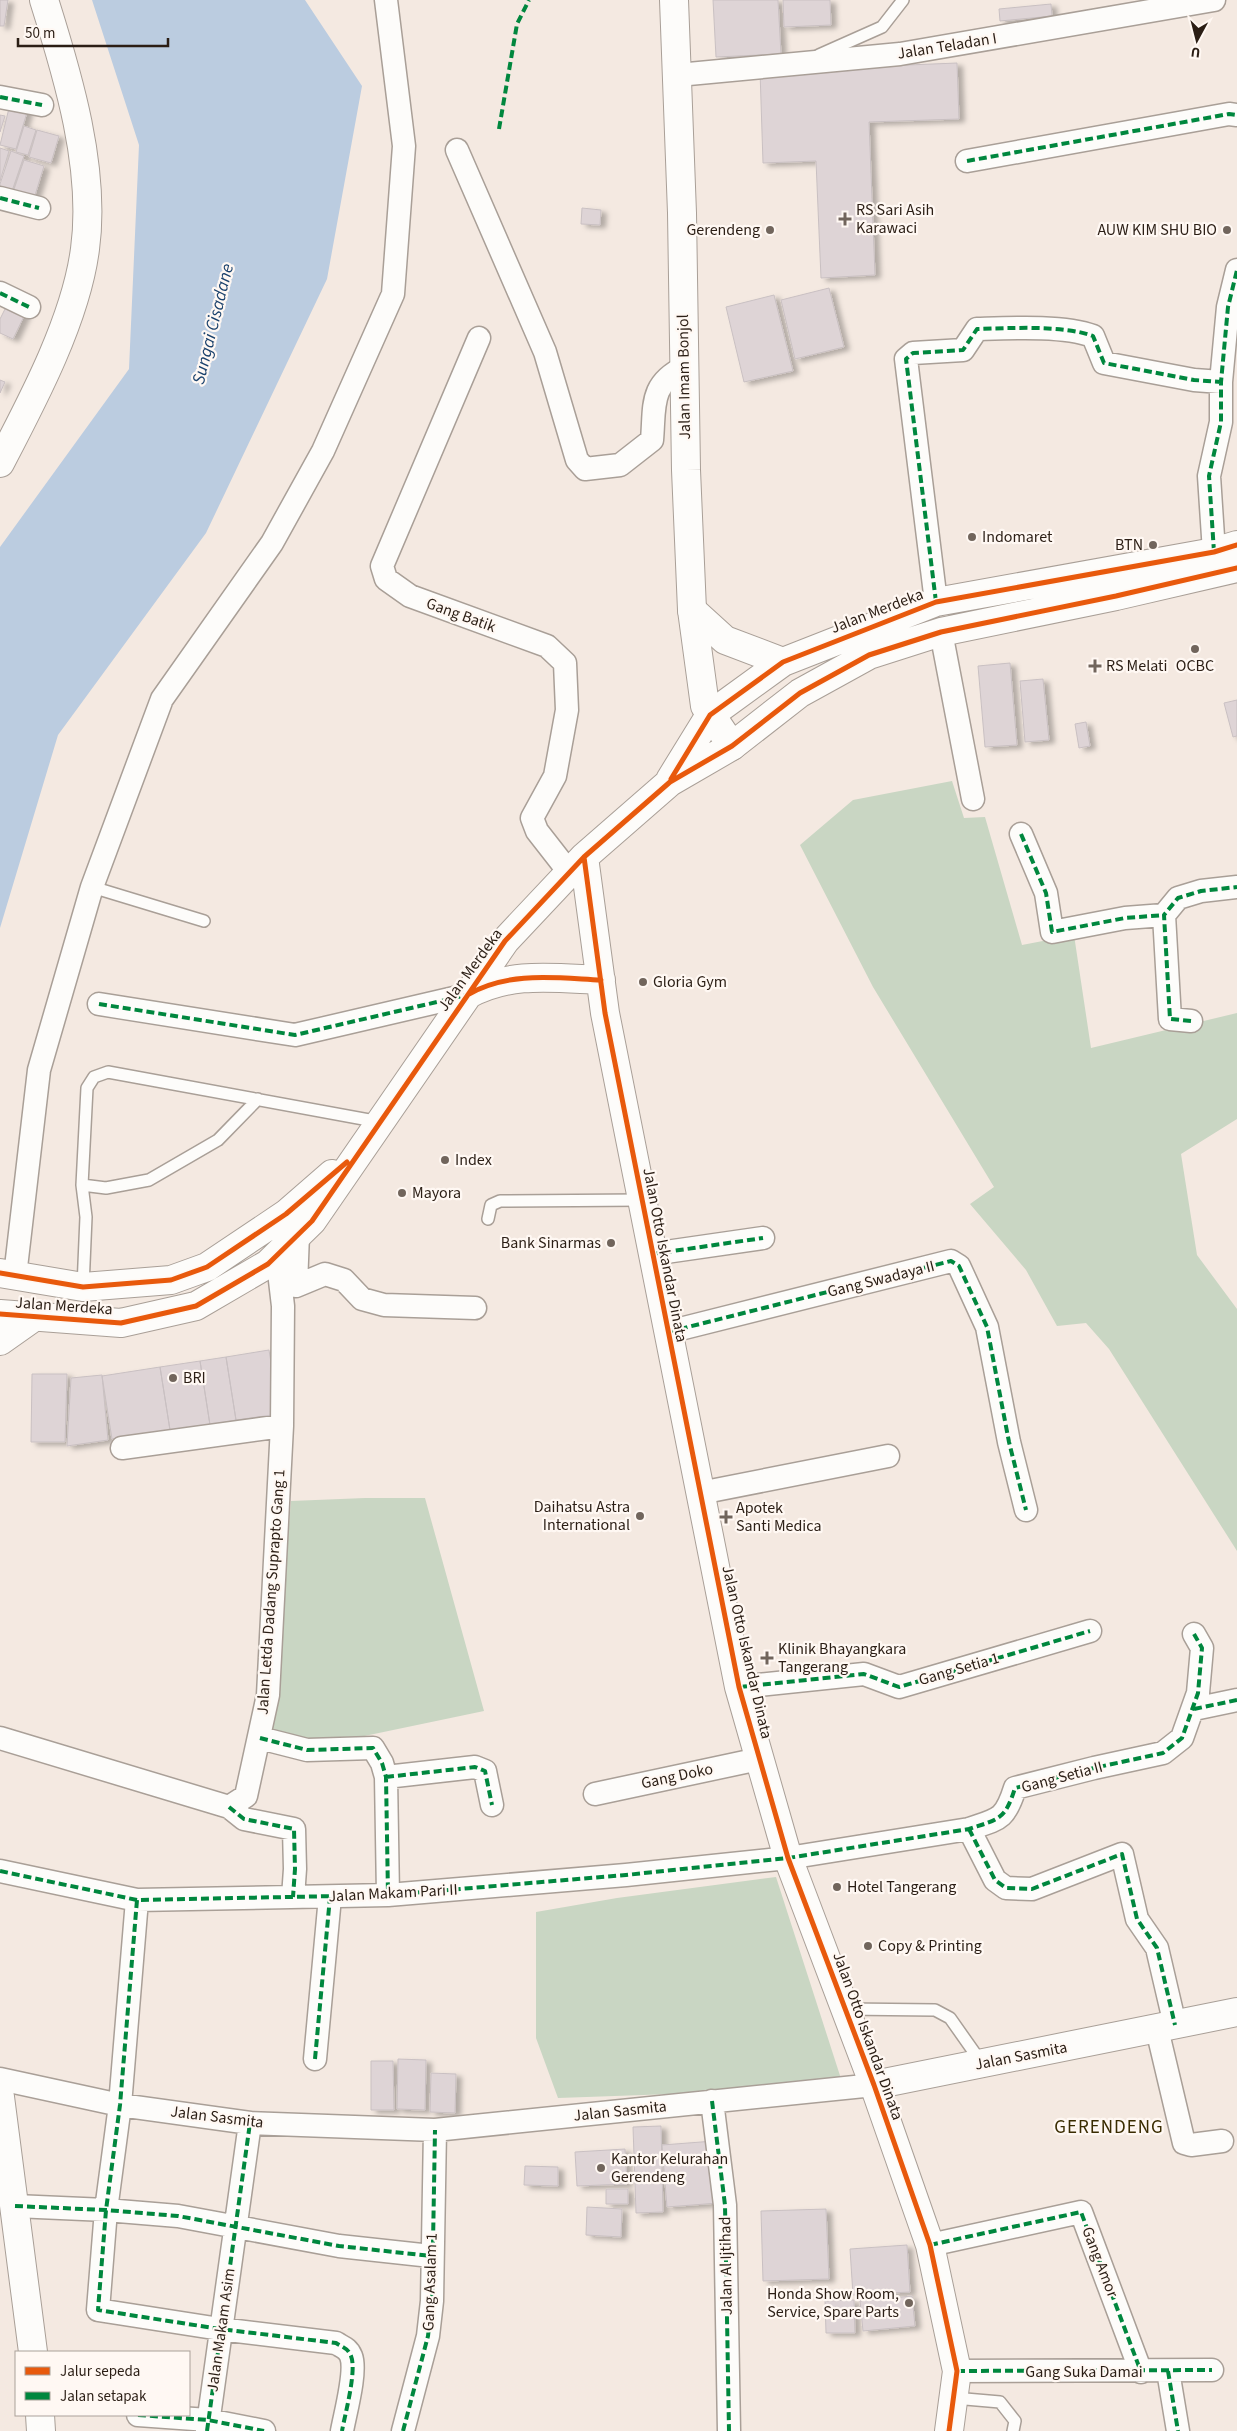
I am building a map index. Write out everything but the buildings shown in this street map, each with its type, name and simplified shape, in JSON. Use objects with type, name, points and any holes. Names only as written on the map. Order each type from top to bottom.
[{"type":"main road","points":[[0,463],[60,337],[75,294],[85,248],[87,178],[73,106],[44,0]]},
{"type":"main road","name":"Jalan Imam Bonjol","points":[[674,0],[678,75],[686,470],[692,610],[705,706],[732,746]]},
{"type":"main road","name":"Jalan Merdeka","points":[[0,1314],[121,1323],[196,1306],[268,1264],[312,1221],[504,941],[576,865],[670,782],[732,746],[800,693],[860,660],[941,632],[1226,549]]},
{"type":"main road","name":"Jalan Merdeka","points":[[670,782],[710,715],[782,662],[936,602],[1237,568]]},
{"type":"main road","points":[[692,610],[725,640],[782,662]]},
{"type":"main road","name":"Jalan Otto Iskandar Dinata","points":[[576,865],[601,980],[605,1013],[652,1254],[739,1687],[788,1858],[874,2085],[930,2245],[956,2385],[949,2431]]},
{"type":"main road","points":[[467,995],[480,988],[520,977],[601,980]]},
{"type":"main road","name":"Jalan Merdeka","points":[[5,1274],[82,1287],[172,1280],[207,1267],[286,1214],[358,1152]]},
{"type":"main road","points":[[0,1341],[34,1317]]},
{"type":"main road","name":"Jalan Sasmita","points":[[874,2085],[1237,2012]]},
{"type":"main road","points":[[0,2097],[33,2351]]},
{"type":"main road","points":[[40,2416],[40,2431]]},
{"type":"street","points":[[5,1274],[39,1070],[92,887],[162,699],[272,543],[323,451],[393,294],[404,146],[386,0]]},
{"type":"street","name":"Jalan Teladan I","points":[[678,75],[900,54],[1214,0]]},
{"type":"street","points":[[0,97],[42,105]]},
{"type":"street","points":[[967,161],[1229,114],[1237,115]]},
{"type":"street","points":[[457,150],[545,352],[577,460],[585,469],[620,465],[652,440],[656,391],[673,373],[685,378]]},
{"type":"street","points":[[0,198],[39,208]]},
{"type":"street","points":[[1226,549],[1209,476],[1221,422],[1228,306],[1237,270]]},
{"type":"street","points":[[0,293],[29,307]]},
{"type":"street","points":[[936,602],[906,359],[913,352],[963,350],[977,329],[1007,328],[1081,331],[1093,336],[1104,363],[1194,380],[1222,382]]},
{"type":"street","name":"Gang Batik","points":[[479,338],[382,566],[386,579],[410,596],[547,646],[565,662],[567,710],[554,776],[532,818],[538,831],[576,865]]},
{"type":"street","points":[[941,632],[972,799]]},
{"type":"street","points":[[1022,834],[1046,893],[1052,932],[1125,918],[1164,915]]},
{"type":"street","points":[[1191,1022],[1170,1019],[1164,915],[1178,898],[1201,891],[1237,887]]},
{"type":"street","points":[[99,1004],[296,1035],[467,995]]},
{"type":"street","points":[[298,1234],[296,1286],[325,1274],[344,1280],[362,1299],[384,1305],[475,1308]]},
{"type":"street","points":[[652,1254],[763,1238]]},
{"type":"street","name":"Jalan Letda Dadang Suprapto Gang 1","points":[[230,1808],[246,1796],[268,1695],[282,1426],[283,1306],[277,1255]]},
{"type":"street","name":"Gang Swadaya II","points":[[668,1332],[951,1261],[959,1266],[988,1327],[1006,1426],[1026,1510]]},
{"type":"street","points":[[122,1448],[282,1426]]},
{"type":"street","points":[[700,1493],[888,1456]]},
{"type":"street","name":"Gang Setia 1","points":[[739,1687],[864,1674],[899,1687],[1090,1631]]},
{"type":"street","name":"Gang Setia II","points":[[788,1858],[969,1829],[994,1821],[1008,1810],[1015,1788],[1163,1753],[1182,1738],[1194,1709],[1198,1693],[1202,1648],[1194,1634]]},
{"type":"street","points":[[1194,1709],[1237,1700]]},
{"type":"street","points":[[0,1738],[230,1808],[244,1819],[294,1829],[295,1870],[293,1897]]},
{"type":"street","points":[[260,1738],[307,1750],[373,1748],[382,1763],[386,1777],[388,1895]]},
{"type":"street","name":"Gang Doko","points":[[596,1794],[759,1759]]},
{"type":"street","points":[[386,1777],[476,1767],[485,1771],[492,1805]]},
{"type":"street","points":[[969,1829],[995,1880],[1006,1888],[1032,1889],[1122,1854],[1137,1919],[1157,1948],[1166,2027],[1184,2143],[1191,2145],[1222,2141]]},
{"type":"street","name":"Jalan Makam Pari II","points":[[0,1871],[137,1900],[388,1895],[626,1875],[788,1858]]},
{"type":"street","points":[[315,2060],[330,1896]]},
{"type":"street","points":[[137,1900],[120,2105],[106,2210],[98,2310],[220,2329],[336,2343],[346,2349],[351,2357],[352,2369],[342,2431]]},
{"type":"street","name":"Jalan Sasmita","points":[[0,2079],[120,2105],[250,2124],[435,2130],[874,2085]]},
{"type":"street","name":"Jalan Al Ijtihad","points":[[712,2101],[725,2205],[729,2431]]},
{"type":"street","name":"Jalan Makam Asim","points":[[208,2425],[250,2124]]},
{"type":"street","name":"Gang Asalam 1","points":[[403,2431],[428,2336],[432,2301],[435,2130]]},
{"type":"street","points":[[14,2206],[106,2210],[178,2216],[236,2228],[369,2250],[432,2256]]},
{"type":"street","name":"Gang Amor","points":[[930,2245],[1081,2212],[1142,2372]]},
{"type":"street","name":"Gang Suka Damai","points":[[956,2385],[1142,2372],[1212,2370]]},
{"type":"street","points":[[1168,2371],[1178,2431]]},
{"type":"street","points":[[145,2416],[264,2431]]},
{"type":"lane","points":[[799,64],[882,27],[901,1]]},
{"type":"lane","points":[[92,887],[204,921]]},
{"type":"lane","points":[[82,1287],[86,1217],[82,1185],[87,1088],[94,1077],[108,1072],[380,1122]]},
{"type":"lane","points":[[82,1185],[106,1188],[149,1180],[218,1140],[258,1099]]},
{"type":"lane","points":[[488,1219],[491,1205],[500,1201],[642,1200]]},
{"type":"lane","points":[[845,2009],[935,2010],[950,2018],[982,2064]]},
{"type":"lane","points":[[956,2385],[1000,2402],[1015,2421],[1013,2431]]},
{"type":"green space","points":[[952,781],[964,818],[985,817],[1022,945],[1074,935],[1091,1048],[1237,1013],[1237,1119],[1181,1154],[1197,1255],[1237,1309],[1237,1551],[1109,1349],[1086,1323],[1057,1326],[1026,1270],[970,1204],[994,1187],[873,987],[800,845],[853,800]]},
{"type":"green space","points":[[425,1498],[484,1711],[307,1748],[272,1731],[291,1501]]},
{"type":"green space","points":[[776,1877],[844,2088],[558,2098],[536,2038],[536,1912],[617,1898]]},
{"type":"water","name":"Sungai Cisadane","points":[[92,0],[305,0],[362,86],[327,279],[206,533],[58,735],[0,928],[0,547],[129,369],[139,145]]},
{"type":"marked path","points":[[499,129],[517,24],[529,0]]},
{"type":"marked path","points":[[0,97],[42,105]]},
{"type":"marked path","points":[[967,161],[1229,114],[1237,115]]},
{"type":"marked path","points":[[0,198],[39,208]]},
{"type":"marked path","points":[[1214,552],[1209,476],[1221,422],[1221,382],[1228,307],[1237,270]]},
{"type":"marked path","points":[[0,293],[29,307]]},
{"type":"marked path","points":[[936,602],[906,359],[913,353],[963,350],[977,329],[1067,330],[1093,336],[1104,363],[1194,380],[1221,382]]},
{"type":"marked path","points":[[1021,834],[1046,893],[1052,932],[1125,918],[1164,915]]},
{"type":"marked path","points":[[1191,1021],[1170,1019],[1164,915],[1178,898],[1201,891],[1237,887]]},
{"type":"marked path","points":[[99,1004],[295,1035],[467,995]]},
{"type":"marked path","points":[[652,1254],[763,1238]]},
{"type":"marked path","points":[[668,1332],[951,1261],[959,1266],[987,1327],[1009,1442],[1026,1510]]},
{"type":"marked path","points":[[739,1687],[864,1674],[899,1687],[1090,1631]]},
{"type":"marked path","points":[[0,1871],[137,1900],[388,1895],[626,1875],[788,1858],[969,1829],[1000,1817],[1008,1806],[1015,1788],[1163,1753],[1182,1738],[1198,1693],[1202,1648],[1194,1634]]},
{"type":"marked path","points":[[1194,1709],[1237,1700]]},
{"type":"marked path","points":[[260,1738],[307,1750],[373,1748],[382,1763],[386,1777],[388,1895]]},
{"type":"marked path","points":[[386,1777],[475,1767],[485,1771],[492,1805]]},
{"type":"marked path","points":[[229,1807],[244,1819],[294,1829],[295,1869],[293,1897]]},
{"type":"marked path","points":[[969,1829],[995,1880],[1006,1888],[1032,1889],[1122,1854],[1137,1919],[1157,1948],[1175,2025]]},
{"type":"marked path","points":[[315,2059],[330,1897]]},
{"type":"marked path","points":[[137,1900],[120,2105],[106,2210],[98,2310],[220,2329],[336,2343],[345,2348],[351,2356],[353,2372],[342,2431]]},
{"type":"marked path","points":[[712,2101],[725,2205],[729,2431]]},
{"type":"marked path","points":[[207,2431],[250,2123]]},
{"type":"marked path","points":[[403,2431],[428,2336],[432,2301],[435,2130]]},
{"type":"marked path","points":[[15,2206],[106,2210],[178,2216],[339,2246],[431,2256]]},
{"type":"marked path","points":[[930,2245],[1081,2212],[1141,2372]]},
{"type":"marked path","points":[[957,2371],[1212,2370]]},
{"type":"marked path","points":[[1168,2371],[1178,2431]]},
{"type":"marked path","points":[[152,2416],[208,2420],[264,2431]]},
{"type":"cycle path","points":[[671,779],[710,715],[783,662],[936,602],[1214,552],[1237,545]]},
{"type":"cycle path","points":[[0,1314],[121,1323],[196,1306],[268,1264],[312,1221],[505,941],[584,857],[670,782],[732,746],[800,693],[869,655],[941,632],[1116,596],[1237,568]]},
{"type":"cycle path","points":[[584,857],[605,1013],[739,1687],[788,1858],[874,2085],[930,2245],[957,2371],[949,2431]]},
{"type":"cycle path","points":[[469,994],[485,987],[517,979],[550,977],[601,980]]},
{"type":"cycle path","points":[[0,1273],[83,1287],[171,1280],[207,1267],[286,1214],[347,1162]]},
{"type":"place","name":"RS Sari Asih Karawaci","points":[[845,219]]},
{"type":"place","name":"Gerendeng","points":[[770,230]]},
{"type":"place","name":"AUW KIM SHU BIO","points":[[1227,230]]},
{"type":"place","name":"Indomaret","points":[[972,537]]},
{"type":"place","name":"BTN","points":[[1153,545]]},
{"type":"place","name":"OCBC","points":[[1195,649]]},
{"type":"place","name":"RS Melati","points":[[1095,666]]},
{"type":"place","name":"Gloria Gym","points":[[643,982]]},
{"type":"place","name":"Index","points":[[445,1160]]},
{"type":"place","name":"Mayora","points":[[402,1193]]},
{"type":"place","name":"Bank Sinarmas","points":[[611,1243]]},
{"type":"place","name":"BRI","points":[[173,1378]]},
{"type":"place","name":"Daihatsu Astra International","points":[[640,1516]]},
{"type":"place","name":"Apotek Santi Medica","points":[[726,1517]]},
{"type":"place","name":"Klinik Bhayangkara Tangerang","points":[[767,1658]]},
{"type":"place","name":"Hotel Tangerang","points":[[837,1887]]},
{"type":"place","name":"Copy & Printing","points":[[868,1946]]},
{"type":"place","name":"Kantor Kelurahan Gerendeng","points":[[601,2168]]},
{"type":"place","name":"Honda Show Room, Service, Spare Parts","points":[[909,2303]]},
{"type":"district","name":"GERENDENG","points":[[1109,2127]]}]
